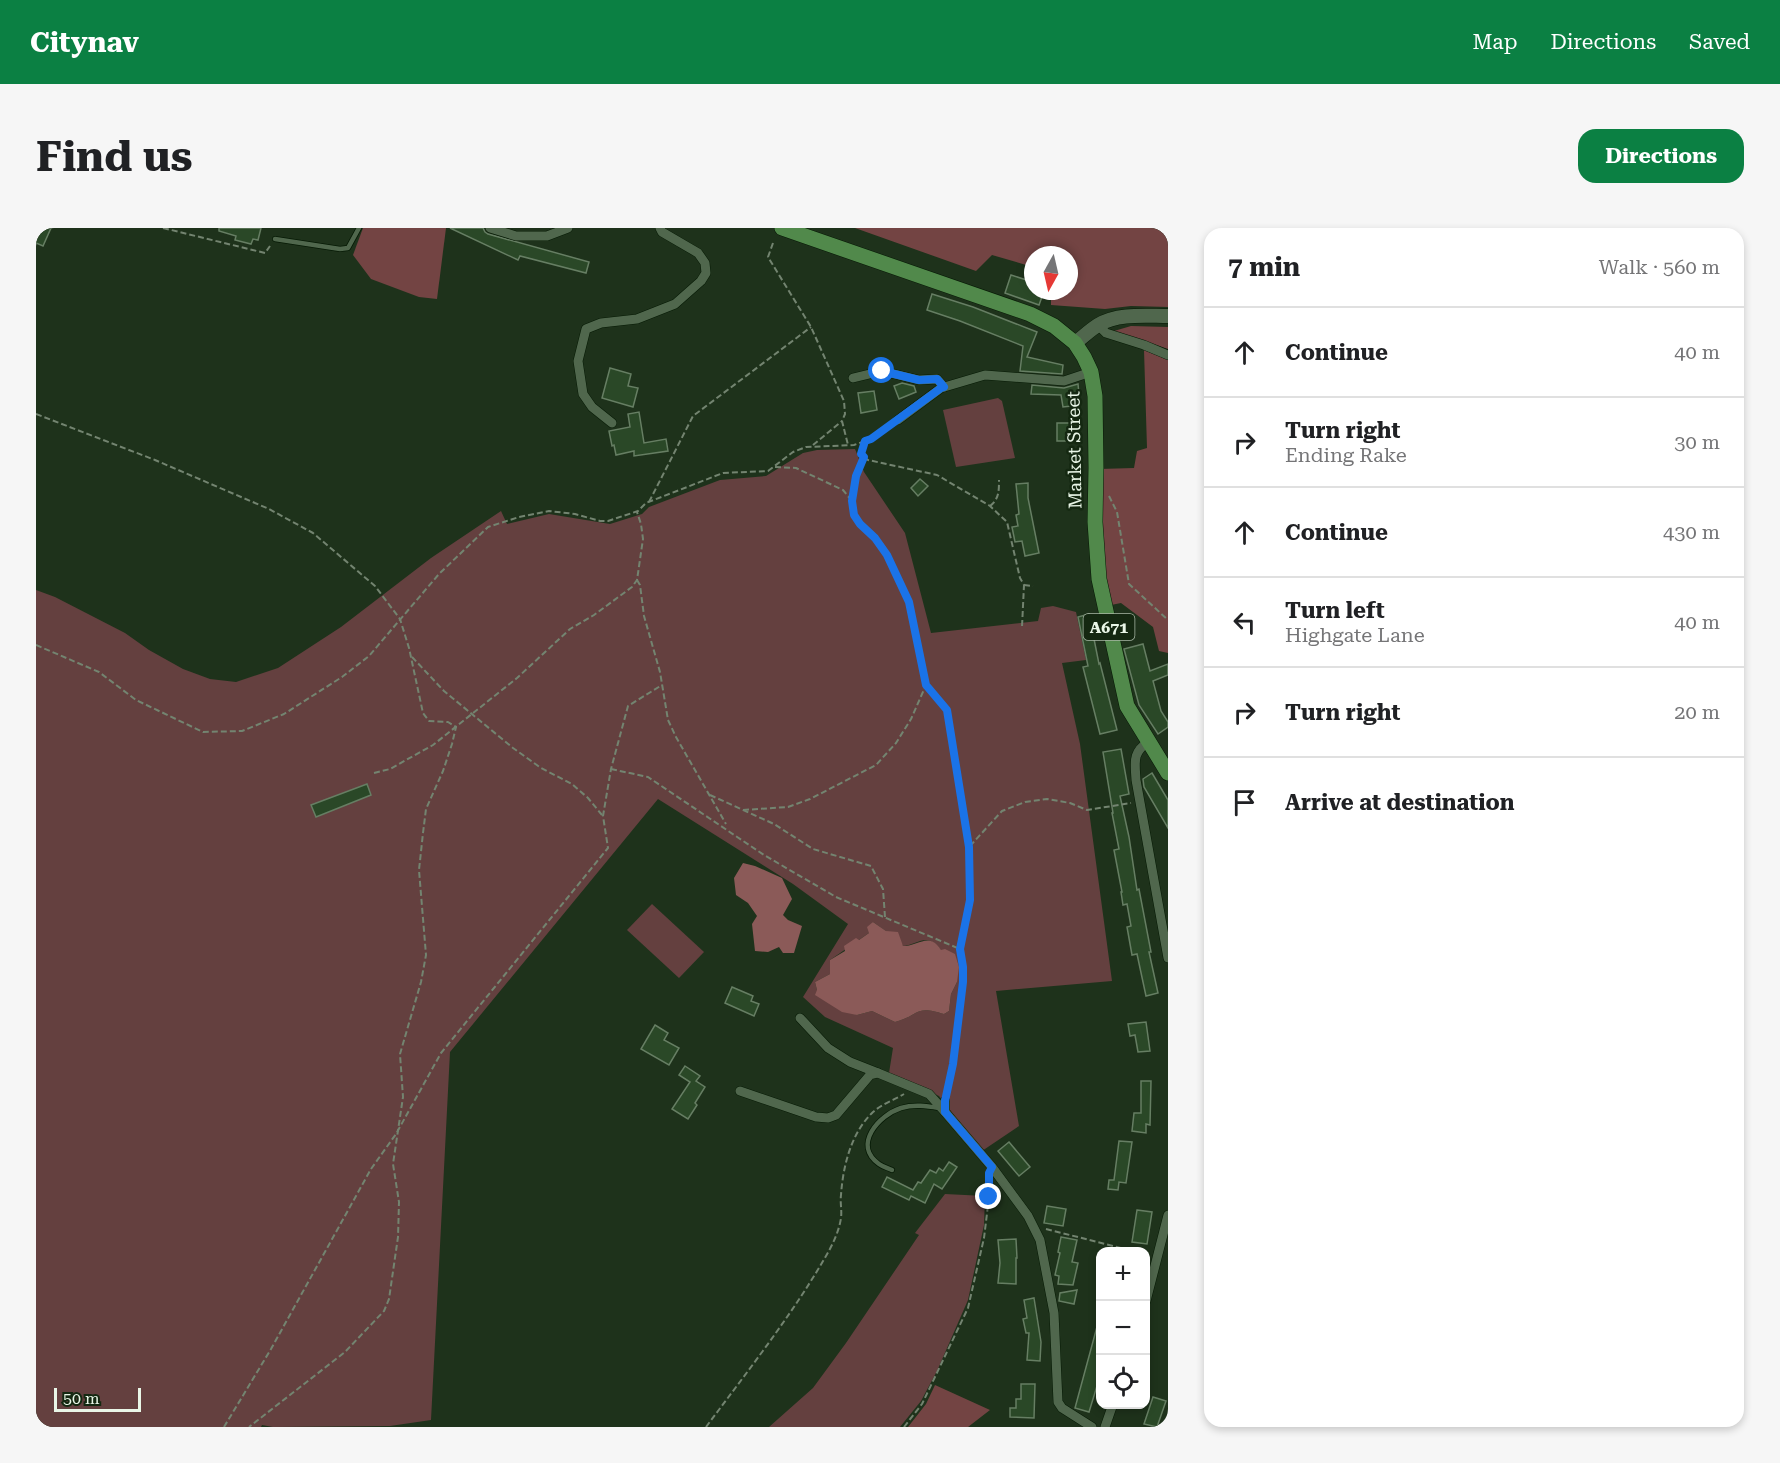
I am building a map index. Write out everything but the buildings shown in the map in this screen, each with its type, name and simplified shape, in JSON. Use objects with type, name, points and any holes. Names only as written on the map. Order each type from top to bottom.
[{"type":"main road","name":"A671","points":[[782,228],[800,231]]},
{"type":"main road","name":"Market Street","points":[[800,231],[1030,314],[1054,326],[1075,343],[1091,372],[1095,396],[1095,522],[1099,579],[1127,706],[1149,741],[1163,754],[1168,773]]},
{"type":"main road","points":[[1075,343],[1098,325],[1113,319],[1132,316],[1168,316]]},
{"type":"street","points":[[490,228],[516,236],[548,236],[568,228]]},
{"type":"street","points":[[612,423],[592,407],[583,393],[578,361],[586,329],[601,323],[637,319],[675,304],[706,273],[705,263],[698,253],[662,232],[660,228]]},
{"type":"street","points":[[1098,325],[1106,333],[1168,355]]},
{"type":"street","points":[[853,378],[882,371],[919,380],[937,379],[944,387]]},
{"type":"street","points":[[898,420],[941,388],[984,375],[1064,381],[1091,372]]},
{"type":"street","points":[[1149,741],[1137,750],[1134,759],[1168,958]]},
{"type":"street","points":[[800,1018],[828,1048],[850,1062],[929,1094],[944,1107],[1028,1216],[1040,1240],[1054,1313],[1058,1402],[1062,1408],[1092,1427]]},
{"type":"street","points":[[740,1091],[816,1117],[828,1118],[836,1115],[870,1075],[878,1073]]},
{"type":"street","points":[[1150,1285],[1168,1215]]},
{"type":"street","points":[[1105,1427],[1111,1409]]},
{"type":"lane","points":[[275,239],[340,249],[348,248],[359,228]]},
{"type":"lane","points":[[892,1170],[878,1164],[870,1155],[867,1146],[870,1133],[885,1116],[901,1108],[944,1107]]},
{"type":"path","points":[[163,228],[265,254],[275,239]]},
{"type":"path","points":[[773,243],[768,257],[811,327],[844,400],[845,414],[842,421],[811,447]]},
{"type":"path","points":[[650,502],[693,416],[811,327]]},
{"type":"path","points":[[36,414],[155,460],[269,509],[313,532],[375,586],[400,619],[423,713],[429,721],[448,722],[456,727]]},
{"type":"path","points":[[36,645],[99,672],[136,700],[203,732],[242,731],[284,714],[342,678],[369,656],[439,574],[488,527],[519,517],[549,511],[608,521],[637,512],[650,502],[723,473],[768,471],[793,452],[811,447],[848,446],[871,439],[898,420]]},
{"type":"path","points":[[842,421],[848,446]]},
{"type":"path","points":[[865,441],[861,454],[868,460],[937,475],[990,506],[1007,522],[1020,578],[1024,585],[1022,627]]},
{"type":"path","points":[[864,457],[856,476],[852,501],[854,515],[887,555],[909,602],[926,685],[947,710],[969,847],[970,900],[960,949],[963,982],[953,1064],[944,1107]]},
{"type":"path","points":[[774,467],[796,468],[843,490],[852,501]]},
{"type":"path","points":[[990,506],[995,502],[999,492],[999,480]]},
{"type":"path","points":[[1108,495],[1117,512],[1129,584],[1168,621]]},
{"type":"path","points":[[374,773],[390,769],[433,745],[517,678],[570,629],[594,615],[632,587],[637,580],[643,539],[637,512]]},
{"type":"path","points":[[637,580],[640,585],[644,616],[662,685],[668,720],[726,824]]},
{"type":"path","points":[[1024,585],[1033,586]]},
{"type":"path","points":[[410,655],[444,690],[472,714],[541,768],[572,784],[603,816]]},
{"type":"path","points":[[224,1427],[271,1349],[371,1169],[396,1134],[441,1053],[608,848],[603,816],[611,769],[628,706],[662,685]]},
{"type":"path","points":[[743,810],[788,807],[810,799],[876,765],[896,743],[911,719],[926,685]]},
{"type":"path","points":[[249,1427],[345,1352],[384,1311],[393,1279],[398,1237],[399,1202],[393,1164],[403,1097],[400,1054],[421,982],[426,955],[419,870],[426,809],[443,771],[456,727]]},
{"type":"path","points":[[611,769],[648,777],[764,855],[836,897],[960,949]]},
{"type":"path","points":[[709,795],[774,824],[813,849],[871,866],[883,889],[885,917]]},
{"type":"path","points":[[969,847],[1002,811],[1025,802],[1047,799],[1070,803],[1087,810],[1140,802]]},
{"type":"path","points":[[706,1427],[787,1316],[836,1236],[841,1219],[841,1195],[850,1145],[860,1127],[873,1112],[885,1103],[915,1089]]},
{"type":"path","points":[[904,1427],[922,1404],[936,1378],[968,1308],[984,1238],[989,1197],[989,1173],[992,1167]]},
{"type":"path","points":[[1033,1226],[1120,1247]]},
{"type":"shaded area","points":[[363,228],[446,228],[437,299],[419,297],[371,279],[353,255]]},
{"type":"shaded area","points":[[855,228],[1168,228],[1168,307],[1131,306],[1105,309],[1051,305],[1051,300],[1078,300],[1078,246],[1024,246],[1024,264],[992,255],[976,271]]},
{"type":"shaded area","points":[[1131,326],[1168,327],[1168,349],[1114,331]]},
{"type":"shaded area","points":[[1144,350],[1168,360],[1168,653],[1159,651],[1153,627],[1121,603],[1106,606],[1099,469],[1134,468],[1137,451],[1147,448]]},
{"type":"shaded area","points":[[998,398],[1002,401],[1015,458],[956,467],[943,410]]},
{"type":"shaded area","points":[[855,449],[864,472],[905,533],[931,633],[1038,621],[1041,608],[1053,606],[1076,612],[1086,660],[1062,663],[1080,744],[1112,981],[996,991],[1019,1126],[982,1151],[939,1096],[889,1073],[893,1048],[825,1017],[803,997],[848,924],[793,884],[658,799],[450,1052],[431,1420],[390,1426],[36,1427],[36,590],[55,597],[125,633],[183,669],[210,679],[236,682],[278,668],[341,627],[431,558],[501,511],[507,524],[549,514],[610,524],[642,514],[649,507],[720,480],[766,476],[803,453],[817,450]],"holes":[[[873,922],[900,941],[903,946],[920,941],[931,941],[941,950],[957,982],[951,994],[949,1011],[944,1014],[927,1010],[917,1012],[895,1022],[872,1011],[857,1015],[817,990],[815,982],[830,974],[830,960],[869,933]]]},
{"type":"shaded area","points":[[743,863],[782,878],[792,899],[783,915],[788,920],[802,926],[794,953],[783,953],[779,947],[768,952],[755,951],[752,924],[757,916],[748,903],[736,895],[734,878]]},
{"type":"shaded area","points":[[652,904],[704,952],[679,978],[627,930]]},
{"type":"shaded area","points":[[873,922],[886,931],[898,932],[903,946],[928,940],[937,944],[941,950],[945,949],[955,954],[959,967],[957,982],[951,994],[949,1011],[944,1014],[927,1010],[917,1012],[895,1022],[872,1011],[857,1015],[842,1012],[815,995],[817,990],[815,982],[830,974],[830,960],[845,951],[844,946],[869,933],[867,927]]},
{"type":"shaded area","points":[[945,1194],[985,1196],[984,1225],[968,1300],[937,1371],[921,1401],[900,1427],[769,1427],[813,1388],[919,1235],[915,1233]]},
{"type":"shaded area","points":[[935,1385],[990,1410],[968,1427],[908,1427],[926,1404]]},
{"type":"route","points":[[882,371],[919,380],[937,379],[944,387],[865,441],[861,454],[864,457],[863,462],[856,476],[852,501],[854,515],[887,555],[909,602],[926,685],[947,710],[969,847],[970,900],[960,949],[963,982],[945,1112],[992,1167],[989,1173],[989,1197]]}]
